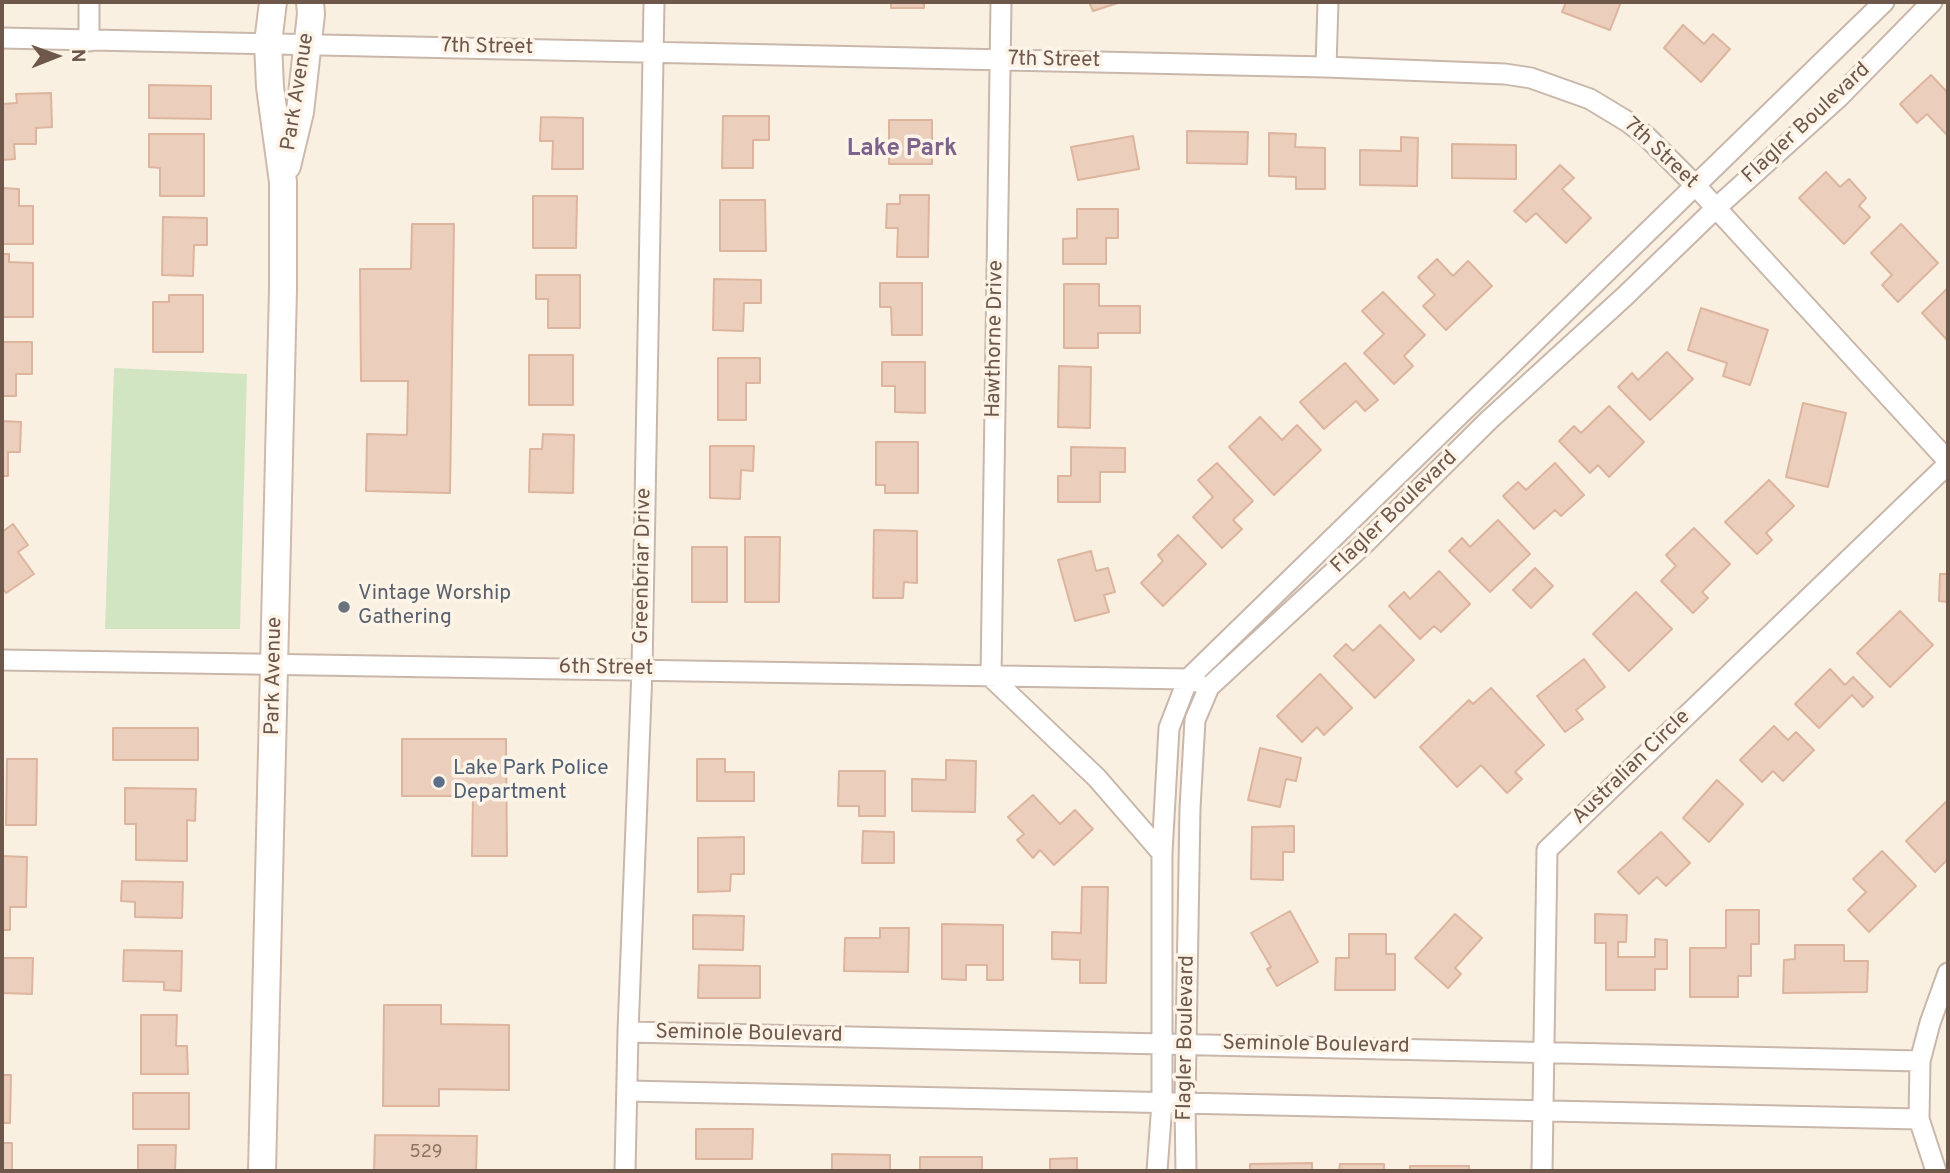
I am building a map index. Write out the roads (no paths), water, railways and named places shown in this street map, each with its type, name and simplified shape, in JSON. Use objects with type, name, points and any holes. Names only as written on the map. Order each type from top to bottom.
[{"type":"street","points":[[89,2],[89,41]]},
{"type":"street","name":"Park Avenue","points":[[262,1171],[275,664],[283,181],[270,87],[268,43],[273,2]]},
{"type":"street","name":"Park Avenue","points":[[283,181],[300,113],[310,2]]},
{"type":"street","name":"Greenbriar Drive","points":[[625,1171],[642,670],[654,2]]},
{"type":"street","name":"Hawthorne Drive","points":[[991,677],[1001,2]]},
{"type":"street","points":[[1326,67],[1328,2]]},
{"type":"street","name":"Flagler Boulevard","points":[[1157,1171],[1162,1043],[1162,852],[1169,728],[1188,679],[1884,2]]},
{"type":"street","name":"Flagler Boulevard","points":[[1186,1171],[1190,808],[1195,720],[1209,687],[1366,543],[1489,420],[1838,98],[1932,2]]},
{"type":"street","name":"7th Street","points":[[2,38],[1326,67],[1506,74],[1552,83],[1590,99],[1629,122],[1646,136],[1695,185],[1948,463]]},
{"type":"street","name":"Australian Circle","points":[[1542,1171],[1547,850],[1948,463]]},
{"type":"street","name":"6th Street","points":[[2,660],[1188,679],[1209,687]]},
{"type":"street","points":[[991,677],[1097,778],[1162,852]]},
{"type":"street","points":[[1936,1171],[1919,1119],[1920,1061],[1948,973]]},
{"type":"street","name":"Seminole Boulevard","points":[[628,1032],[1920,1061]]},
{"type":"street","points":[[627,1091],[1919,1119]]},
{"type":"place","name":"Vintage Worship Gathering","points":[[344,607]]},
{"type":"place","name":"Lake Park Police Department","points":[[439,782]]},
{"type":"district","name":"Lake Park","points":[[902,150]]}]
